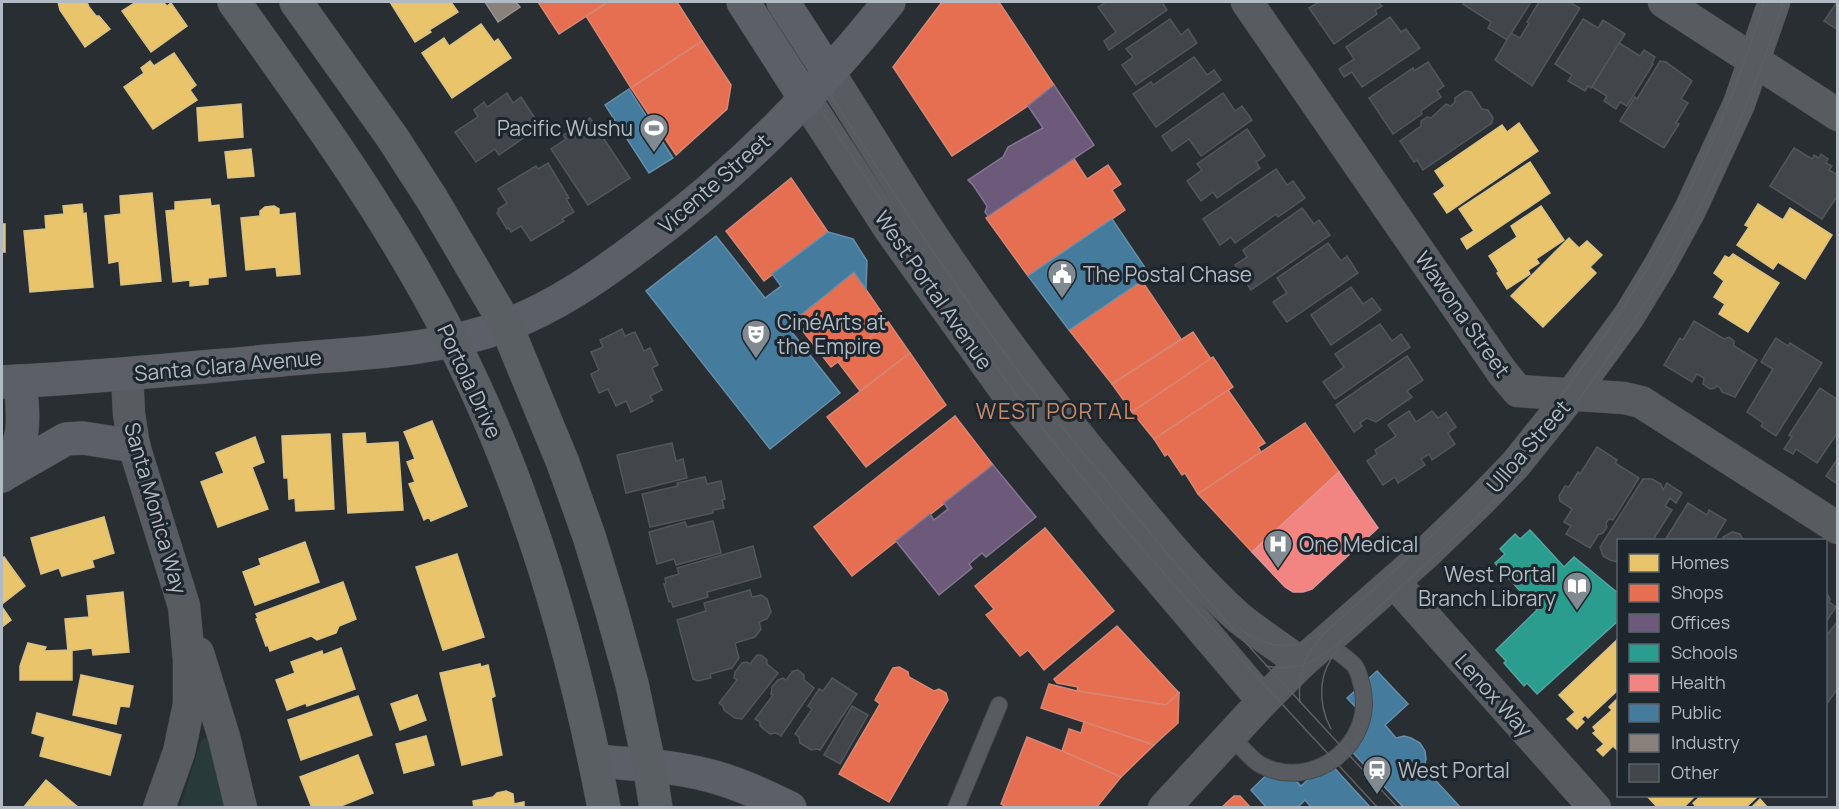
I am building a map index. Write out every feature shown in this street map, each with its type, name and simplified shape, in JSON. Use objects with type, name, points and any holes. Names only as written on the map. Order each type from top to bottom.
[{"type":"main road","name":"Portola Drive","points":[[234,2],[355,174],[420,279],[453,340],[488,415],[540,552],[580,694],[604,807]]},
{"type":"main road","points":[[296,2],[392,137],[432,199],[506,325],[589,536],[629,673],[650,764],[656,807]]},
{"type":"street","name":"West Portal Avenue","points":[[743,2],[891,231],[1010,397],[1117,529],[1263,701]]},
{"type":"street","name":"West Portal Avenue","points":[[783,2],[930,232],[992,322],[1085,445],[1225,605],[1301,663]]},
{"type":"street","name":"Vicente Street","points":[[453,340],[506,325],[541,309],[611,267],[658,232],[733,170],[806,100],[889,2]]},
{"type":"street","name":"Wawona Street","points":[[1247,2],[1502,372],[1518,391],[1624,398],[1641,402],[1838,528]]},
{"type":"street","points":[[1664,2],[1838,115]]},
{"type":"street","name":"Ulloa Street","points":[[1164,807],[1301,663],[1439,542],[1515,465],[1572,394],[1629,316],[1660,265],[1716,156],[1739,104],[1774,2]]},
{"type":"street","name":"Santa Clara Avenue","points":[[11,381],[127,374],[400,350],[453,340]]},
{"type":"street","name":"Santa Monica Way","points":[[127,374],[129,414],[134,446],[224,737],[241,807]]},
{"type":"street","points":[[2,475],[19,446],[24,424],[11,381]]},
{"type":"street","points":[[2,475],[66,439],[83,438],[134,446]]},
{"type":"street","name":"Lenox Way","points":[[1394,582],[1595,807]]},
{"type":"street","name":"Santa Monica Way","points":[[159,807],[179,752],[189,704],[189,660],[184,606]]},
{"type":"street","points":[[595,761],[650,764],[708,775],[790,807]]},
{"type":"lane","points":[[1232,736],[1259,764],[1277,771],[1294,773],[1310,771],[1327,765],[1348,746],[1360,727],[1364,710],[1364,693],[1355,666],[1325,643]]},
{"type":"lane","points":[[956,807],[999,705]]},
{"type":"shaded area","points":[[208,737],[230,807],[180,808],[200,744]]},
{"type":"building: Homes","points":[[58,2],[87,2],[96,16],[99,16],[110,29],[85,47],[60,10]]},
{"type":"building: Homes","points":[[136,2],[163,2],[167,6],[171,3],[187,26],[151,52],[122,11]]},
{"type":"building: Homes","points":[[390,2],[451,2],[458,12],[429,30],[431,32],[415,42]]},
{"type":"building: Homes","points":[[481,24],[494,42],[498,39],[511,58],[452,98],[422,53],[444,38],[449,46]]},
{"type":"building: Homes","points":[[174,53],[196,85],[190,90],[197,100],[153,129],[124,87],[144,73],[141,68],[150,61],[154,66]]},
{"type":"building: Homes","points":[[241,104],[243,137],[199,141],[197,108]]},
{"type":"building: Homes","points":[[1519,123],[1538,151],[1447,213],[1434,194],[1445,186],[1435,171],[1502,125],[1507,132]]},
{"type":"building: Homes","points":[[251,149],[254,176],[228,178],[225,152]]},
{"type":"building: Homes","points":[[1530,162],[1550,193],[1467,249],[1461,239],[1474,231],[1459,209]]},
{"type":"building: Homes","points":[[152,193],[161,281],[121,285],[119,261],[109,263],[105,216],[121,214],[120,196]]},
{"type":"building: Homes","points":[[210,199],[211,206],[219,205],[226,276],[208,278],[208,284],[190,286],[190,280],[173,282],[166,211],[175,210],[175,202]]},
{"type":"building: Homes","points":[[82,204],[83,214],[86,213],[93,287],[30,292],[24,231],[46,229],[45,216],[64,214],[63,206]]},
{"type":"building: Homes","points":[[1758,204],[1783,220],[1790,208],[1832,235],[1805,279],[1778,262],[1773,269],[1737,245],[1749,227],[1745,225]]},
{"type":"building: Homes","points":[[274,206],[279,209],[279,215],[295,213],[300,274],[277,276],[276,267],[246,270],[241,218],[260,216],[260,211],[265,207]]},
{"type":"building: Homes","points":[[1541,206],[1564,240],[1536,259],[1539,263],[1528,270],[1530,274],[1507,289],[1489,256],[1517,237],[1511,226]]},
{"type":"building: Homes","points":[[2,224],[5,224],[5,252],[2,252]]},
{"type":"building: Homes","points":[[1569,238],[1579,248],[1587,241],[1602,255],[1590,267],[1596,273],[1543,327],[1511,296]]},
{"type":"building: Homes","points":[[1733,254],[1779,283],[1748,332],[1719,314],[1725,304],[1714,297],[1724,281],[1714,273],[1725,256],[1729,258]]},
{"type":"building: Homes","points":[[432,421],[467,506],[431,521],[429,517],[424,520],[409,484],[415,482],[407,462],[415,459],[404,432]]},
{"type":"building: Homes","points":[[365,433],[366,444],[398,442],[403,510],[348,513],[343,434]]},
{"type":"building: Homes","points":[[330,434],[334,509],[296,511],[295,498],[289,499],[288,478],[284,478],[282,436]]},
{"type":"building: Homes","points":[[255,437],[264,462],[252,467],[268,509],[218,527],[201,482],[224,473],[216,453]]},
{"type":"building: Homes","points":[[104,517],[114,553],[92,560],[94,567],[62,576],[59,568],[41,574],[31,538]]},
{"type":"building: Homes","points":[[305,542],[319,582],[255,605],[243,572],[261,565],[259,559]]},
{"type":"building: Homes","points":[[457,554],[484,637],[443,650],[416,567]]},
{"type":"building: Homes","points":[[4,557],[25,586],[2,604],[2,559]]},
{"type":"building: Homes","points":[[343,582],[356,619],[339,626],[336,633],[317,640],[311,636],[270,651],[268,645],[266,646],[256,614]]},
{"type":"building: Homes","points":[[123,592],[129,652],[93,655],[92,648],[68,651],[65,619],[89,617],[87,596]]},
{"type":"building: Homes","points":[[2,607],[11,620],[2,627]]},
{"type":"building: Homes","points":[[1617,640],[1617,691],[1588,718],[1585,715],[1581,719],[1584,722],[1577,729],[1567,719],[1575,712],[1559,695]]},
{"type":"building: Homes","points":[[28,643],[46,647],[44,651],[72,650],[72,680],[20,680],[20,666]]},
{"type":"building: Homes","points":[[341,648],[355,689],[307,706],[306,703],[287,710],[276,680],[295,673],[291,662],[322,651],[323,655]]},
{"type":"building: Homes","points":[[480,664],[481,667],[488,665],[495,696],[491,698],[502,755],[462,765],[440,673]]},
{"type":"building: Homes","points":[[81,675],[133,686],[129,707],[120,706],[116,724],[73,715]]},
{"type":"building: Homes","points":[[417,695],[426,720],[400,730],[391,704]]},
{"type":"building: Homes","points":[[358,696],[372,735],[301,760],[288,720]]},
{"type":"building: Homes","points":[[1617,699],[1617,750],[1613,746],[1603,756],[1597,750],[1604,744],[1593,733],[1596,731],[1593,727],[1612,710],[1609,707]]},
{"type":"building: Homes","points":[[37,713],[121,735],[110,775],[40,756],[45,737],[32,733]]},
{"type":"building: Homes","points":[[426,736],[434,765],[404,773],[396,744]]},
{"type":"building: Homes","points":[[358,755],[373,793],[336,808],[312,808],[300,777]]},
{"type":"building: Homes","points":[[46,780],[79,808],[23,808]]},
{"type":"building: Homes","points":[[506,791],[513,794],[514,804],[524,802],[524,808],[474,808],[473,801],[493,797],[497,793]]},
{"type":"building: Homes","points":[[1648,797],[1694,797],[1683,808],[1658,808]]},
{"type":"building: Homes","points":[[1700,797],[1757,797],[1745,808],[1697,808],[1693,803]]},
{"type":"building: Homes","points":[[1760,799],[1768,808],[1751,808]]},
{"type":"building: Shops","points":[[538,2],[608,2],[559,34]]},
{"type":"building: Shops","points":[[608,2],[677,2],[702,41],[631,88],[586,16]]},
{"type":"building: Shops","points":[[942,2],[999,2],[1054,85],[1028,106],[952,156],[893,67]]},
{"type":"building: Shops","points":[[702,41],[731,85],[727,109],[676,155],[631,88]]},
{"type":"building: Shops","points":[[1074,159],[1087,179],[1108,165],[1121,184],[1112,190],[1125,210],[1028,276],[986,218]]},
{"type":"building: Shops","points":[[791,178],[828,232],[764,281],[726,231]]},
{"type":"building: Shops","points":[[854,272],[889,323],[831,367],[802,330],[807,327],[798,316]]},
{"type":"building: Shops","points":[[1142,281],[1181,339],[1112,384],[1069,330]]},
{"type":"building: Shops","points":[[889,323],[910,353],[860,391],[838,362]]},
{"type":"building: Shops","points":[[1193,332],[1211,359],[1132,412],[1112,384]]},
{"type":"building: Shops","points":[[910,353],[946,405],[866,467],[827,417]]},
{"type":"building: Shops","points":[[1213,357],[1233,387],[1154,439],[1132,412]]},
{"type":"building: Shops","points":[[1228,390],[1265,443],[1258,447],[1261,452],[1198,494],[1185,473],[1182,475],[1168,454],[1165,456],[1154,439]]},
{"type":"building: Shops","points":[[955,416],[993,465],[852,576],[814,527]]},
{"type":"building: Shops","points":[[1305,423],[1339,472],[1252,552],[1198,494]]},
{"type":"building: Shops","points":[[1045,528],[1114,611],[1044,670],[1028,650],[1020,656],[986,615],[994,609],[975,586]]},
{"type":"building: Shops","points":[[1117,626],[1179,693],[1166,705],[1077,691],[1078,687],[1057,683],[1054,679]]},
{"type":"building: Shops","points":[[899,667],[908,672],[909,677],[934,691],[939,689],[946,693],[948,700],[889,802],[839,774],[880,704],[875,700],[893,668]]},
{"type":"building: Shops","points":[[1049,684],[1077,691],[1166,705],[1179,693],[1178,723],[1154,745],[1041,708]]},
{"type":"building: Shops","points":[[1084,722],[1154,745],[1121,777],[1062,751],[1069,729],[1081,733]]},
{"type":"building: Shops","points":[[1027,737],[1121,777],[1096,808],[1008,808],[1001,804]]},
{"type":"building: Shops","points":[[1234,796],[1240,796],[1251,808],[1221,808]]},
{"type":"building: Offices","points":[[1054,85],[1094,145],[988,216],[985,212],[987,206],[968,180],[1003,157],[1008,147],[1043,128],[1028,106]]},
{"type":"building: Offices","points":[[993,465],[1036,517],[986,557],[982,553],[969,564],[972,568],[939,595],[896,541],[930,514],[934,520],[948,509],[944,503]]},
{"type":"building: Schools","name":"West Portal Branch Library","points":[[1530,530],[1564,567],[1574,557],[1617,592],[1617,622],[1537,694],[1527,683],[1524,686],[1496,650],[1537,610],[1495,563],[1505,554],[1500,549],[1515,534],[1520,539]]},
{"type":"building: Health","name":"One Medical","points":[[1339,472],[1378,528],[1312,589],[1293,592],[1285,587],[1252,552]]},
{"type":"building: Public","points":[[629,89],[673,158],[649,173],[605,105]]},
{"type":"building: Public","points":[[1112,219],[1150,275],[1069,330],[1028,276]]},
{"type":"building: Public","name":"CinéArts at the Empire","points":[[828,232],[853,239],[867,261],[866,289],[854,272],[787,326],[840,393],[770,449],[646,291],[716,236],[765,298],[781,286],[772,274]]},
{"type":"building: Public","points":[[1377,671],[1408,704],[1385,725],[1396,738],[1404,736],[1420,743],[1425,751],[1424,768],[1461,808],[1404,808],[1345,744],[1369,721],[1347,698]]},
{"type":"building: Public","points":[[1328,761],[1371,808],[1312,808],[1305,800],[1297,808],[1267,808],[1251,790],[1279,763],[1301,786]]},
{"type":"building: Industry","points":[[485,2],[516,2],[520,7],[498,22]]},
{"type":"building: Other","points":[[1106,2],[1162,2],[1167,10],[1109,50],[1104,41],[1116,32],[1098,7]]},
{"type":"building: Other","points":[[1319,2],[1378,2],[1382,6],[1375,10],[1377,14],[1334,44],[1309,8]]},
{"type":"building: Other","points":[[1465,2],[1531,2],[1507,40],[1488,28],[1491,22],[1463,4]]},
{"type":"building: Other","points":[[1539,2],[1569,2],[1580,8],[1532,86],[1495,60],[1511,33],[1520,38]]},
{"type":"building: Other","points":[[1838,2],[1838,30],[1824,21]]},
{"type":"building: Other","points":[[1390,17],[1401,32],[1406,29],[1420,48],[1362,87],[1352,72],[1344,77],[1339,69],[1354,59],[1346,47]]},
{"type":"building: Other","points":[[1170,19],[1181,35],[1188,29],[1197,43],[1136,85],[1122,65],[1133,57],[1126,49]]},
{"type":"building: Other","points":[[1583,19],[1598,28],[1603,20],[1625,34],[1591,88],[1588,86],[1585,91],[1568,81],[1572,75],[1555,64]]},
{"type":"building: Other","points":[[1619,43],[1640,56],[1644,50],[1655,57],[1627,106],[1620,102],[1616,109],[1604,101],[1607,96],[1592,87]]},
{"type":"building: Other","points":[[1194,57],[1207,75],[1214,70],[1221,80],[1156,127],[1133,94],[1151,82],[1153,85]]},
{"type":"building: Other","points":[[1660,61],[1666,62],[1692,81],[1681,99],[1688,103],[1676,123],[1679,124],[1664,148],[1620,121],[1635,97],[1637,99]]},
{"type":"building: Other","points":[[1428,62],[1444,86],[1437,91],[1441,97],[1421,111],[1422,114],[1393,134],[1369,98],[1413,68],[1414,71]]},
{"type":"building: Other","points":[[1465,91],[1471,92],[1482,109],[1488,110],[1493,118],[1492,123],[1423,170],[1417,160],[1414,162],[1400,141],[1421,126],[1421,121],[1427,117],[1431,118],[1446,104],[1451,106],[1455,98]]},
{"type":"building: Other","points":[[507,93],[513,103],[521,97],[537,121],[529,126],[532,132],[499,155],[495,149],[476,162],[455,132],[478,117],[474,110],[484,102],[487,107]]},
{"type":"building: Other","points":[[1223,93],[1235,111],[1242,106],[1252,120],[1201,156],[1189,139],[1172,151],[1162,136]]},
{"type":"building: Other","points":[[590,118],[630,178],[588,205],[551,149],[566,139],[563,135]]},
{"type":"building: Other","points":[[1247,129],[1265,156],[1256,162],[1260,168],[1217,198],[1213,192],[1201,201],[1187,181],[1202,170],[1197,164]]},
{"type":"building: Other","points":[[1794,148],[1812,159],[1814,155],[1819,158],[1821,154],[1828,159],[1826,163],[1832,166],[1829,170],[1838,175],[1838,195],[1822,219],[1770,186]]},
{"type":"building: Other","points":[[548,163],[569,198],[566,199],[574,212],[562,219],[564,221],[531,241],[521,226],[511,232],[509,228],[507,229],[497,213],[498,209],[507,203],[498,189],[536,166],[538,169]]},
{"type":"building: Other","points":[[1276,169],[1287,185],[1293,181],[1305,198],[1278,217],[1276,214],[1235,243],[1231,237],[1220,245],[1203,219]]},
{"type":"building: Other","points":[[1302,208],[1314,224],[1319,220],[1330,235],[1251,290],[1235,265],[1247,257],[1243,250]]},
{"type":"building: Other","points":[[1328,243],[1341,261],[1347,256],[1358,273],[1287,322],[1273,302],[1287,293],[1277,278]]},
{"type":"building: Other","points":[[1351,287],[1363,304],[1372,298],[1381,310],[1331,345],[1311,315]]},
{"type":"building: Other","points":[[1694,321],[1724,339],[1729,337],[1734,341],[1734,346],[1757,360],[1735,397],[1722,392],[1717,386],[1710,389],[1703,384],[1704,378],[1697,374],[1692,382],[1664,365],[1680,338],[1683,340]]},
{"type":"building: Other","points":[[1380,324],[1392,341],[1401,334],[1410,347],[1335,399],[1323,382],[1344,367],[1335,354]]},
{"type":"building: Other","points":[[622,329],[625,336],[635,332],[644,351],[650,348],[658,365],[652,368],[662,390],[650,396],[653,401],[631,412],[626,401],[616,406],[608,389],[599,393],[591,374],[599,370],[591,352],[603,347],[600,340]]},
{"type":"building: Other","points":[[1776,338],[1788,346],[1790,343],[1822,363],[1776,436],[1761,426],[1763,423],[1747,412],[1773,369],[1761,362]]},
{"type":"building: Other","points":[[1407,356],[1423,380],[1407,391],[1412,397],[1376,422],[1367,418],[1354,432],[1336,405]]},
{"type":"building: Other","points":[[1820,388],[1838,400],[1838,432],[1817,463],[1796,449],[1793,454],[1784,449],[1792,437],[1789,435]]},
{"type":"building: Other","points":[[1409,411],[1416,422],[1432,411],[1438,418],[1446,412],[1456,427],[1448,433],[1455,444],[1432,460],[1429,454],[1421,459],[1425,465],[1398,483],[1395,477],[1383,485],[1367,461],[1377,454],[1375,450],[1396,436],[1388,425]]},
{"type":"building: Other","points":[[672,443],[676,461],[683,459],[687,478],[626,493],[617,455]]},
{"type":"building: Other","points":[[1597,447],[1617,460],[1615,463],[1639,478],[1613,520],[1609,519],[1606,523],[1607,527],[1603,533],[1598,535],[1590,548],[1566,534],[1571,526],[1564,522],[1572,509],[1560,501],[1559,496],[1565,486],[1569,487],[1578,472],[1580,474]]},
{"type":"building: Other","points":[[1838,458],[1838,481],[1836,483],[1826,476]]},
{"type":"building: Other","points":[[705,477],[707,484],[721,481],[725,499],[722,500],[724,508],[713,510],[713,513],[650,527],[642,494]]},
{"type":"building: Other","points":[[1643,479],[1652,479],[1661,484],[1663,490],[1667,483],[1682,493],[1676,503],[1670,498],[1665,506],[1672,510],[1654,539],[1617,539],[1617,562],[1603,556],[1600,547]]},
{"type":"building: Other","points":[[1688,503],[1707,515],[1709,510],[1726,520],[1715,539],[1666,539]]},
{"type":"building: Other","points":[[713,521],[721,553],[676,565],[674,559],[657,564],[649,532],[685,522],[687,527]]},
{"type":"building: Other","points":[[1732,532],[1740,534],[1744,539],[1724,539],[1723,537]]},
{"type":"building: Other","points":[[753,546],[761,577],[707,592],[708,597],[673,607],[671,601],[669,602],[664,584],[666,584],[665,578],[679,574],[677,568]]},
{"type":"building: Other","points":[[750,590],[752,597],[761,595],[767,599],[771,612],[767,619],[759,622],[761,629],[755,637],[735,643],[739,658],[732,668],[710,674],[711,678],[698,681],[693,679],[677,620],[706,611],[704,603]]},
{"type":"building: Other","points":[[1827,594],[1829,602],[1836,607],[1827,620]]},
{"type":"building: Other","points":[[1838,621],[1838,688],[1828,702],[1827,702],[1827,635]]},
{"type":"building: Other","points":[[757,655],[767,660],[767,664],[778,673],[742,719],[735,718],[719,703],[737,680],[734,678],[735,672],[742,663],[750,664]]},
{"type":"building: Other","points":[[798,670],[804,675],[804,680],[814,688],[781,736],[776,733],[770,734],[755,719],[773,695],[771,694],[772,687],[778,680],[783,678],[786,680],[793,671]]},
{"type":"building: Other","points":[[832,678],[857,694],[820,750],[811,750],[800,743],[799,737],[795,734],[812,709],[808,706],[819,689],[823,691]]},
{"type":"building: Other","points":[[852,706],[868,715],[840,764],[824,755]]},
{"type":"tram line","points":[[751,2],[886,208],[1016,394],[1058,448],[1147,554],[1378,808]]},
{"type":"tram line","points":[[770,2],[912,221],[1028,385],[1182,571],[1398,808]]},
{"type":"tram line","points":[[1300,702],[1299,689],[1303,669],[1317,642],[1439,529],[1514,452],[1561,395],[1605,335],[1645,273],[1681,208],[1712,142],[1740,73],[1764,2]]},
{"type":"tram line","points":[[1266,666],[1285,668],[1301,665],[1317,659],[1333,648],[1481,514],[1516,478],[1557,430],[1646,303],[1685,236],[1747,105],[1783,2]]},
{"type":"tram line","points":[[1240,629],[1259,640],[1280,645],[1300,643],[1320,633]]},
{"type":"tram line","points":[[1331,729],[1323,709],[1322,688],[1327,667],[1339,649]]},
{"type":"place","name":"Pacific Wushu","points":[[654,154]]},
{"type":"place","name":"The Postal Chase","points":[[1062,300]]},
{"type":"place","name":"CinéArts at the Empire","points":[[756,360]]},
{"type":"place","name":"One Medical","points":[[1278,570]]},
{"type":"place","name":"West Portal Branch Library","points":[[1577,612]]},
{"type":"place","name":"West Portal","points":[[1377,796]]},
{"type":"district","name":"WEST PORTAL","points":[[1056,411]]}]
